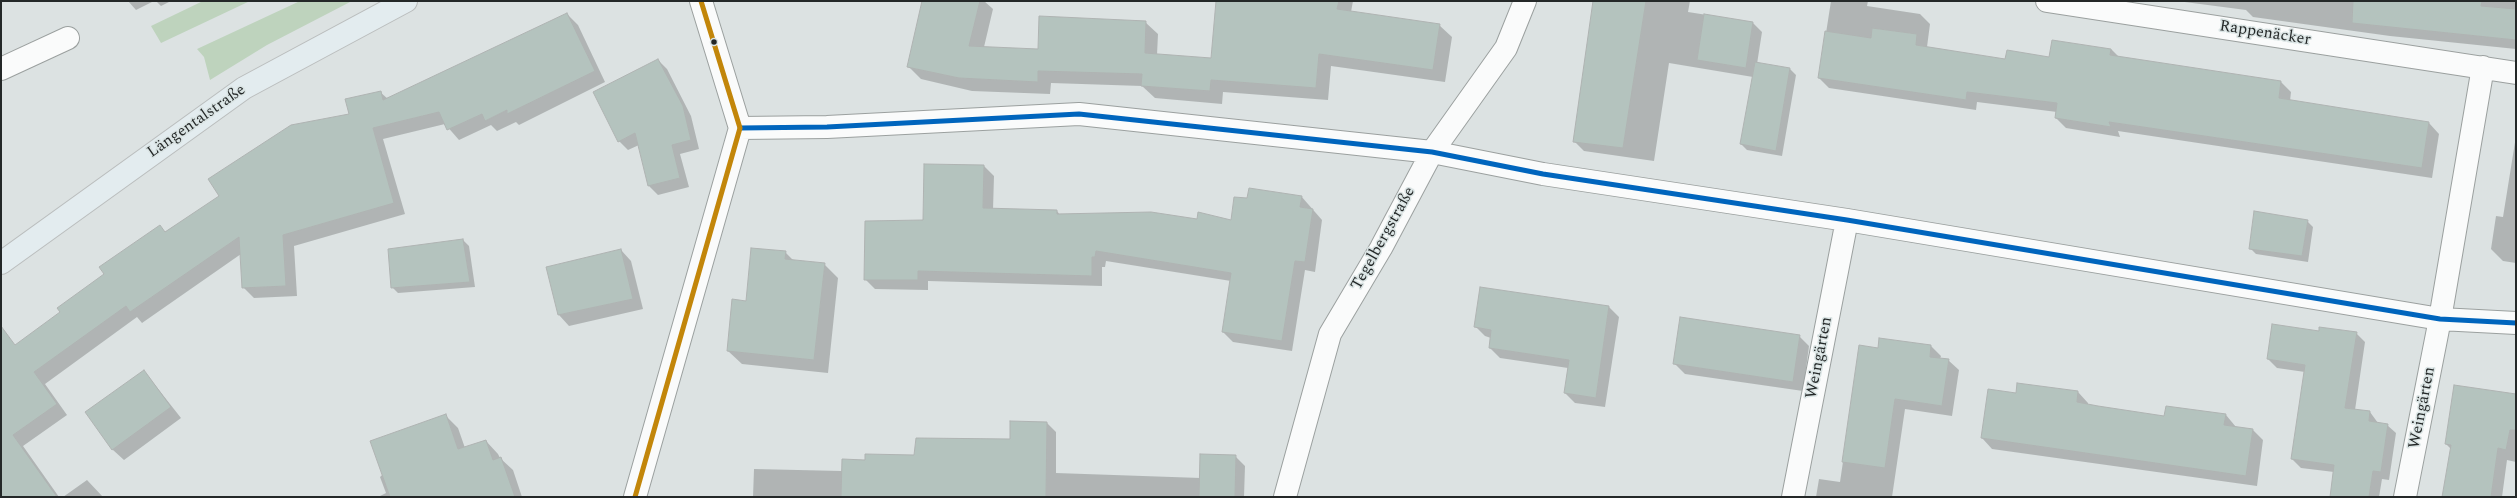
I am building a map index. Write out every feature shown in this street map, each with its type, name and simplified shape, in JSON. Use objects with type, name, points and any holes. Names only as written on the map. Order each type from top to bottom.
[{"type":"main road","name":"Längentalstraße","points":[[1,262],[244,88],[406,1]]},
{"type":"street","points":[[635,497],[740,128],[701,1]]},
{"type":"street","name":"Tegelbergstraße","points":[[1285,497],[1330,334],[1382,248],[1432,152],[1506,48],[1525,1]]},
{"type":"street","name":"Rappenäcker","points":[[2047,1],[2516,73]]},
{"type":"street","points":[[1,69],[68,38]]},
{"type":"street","points":[[2440,318],[2483,67]]},
{"type":"street","points":[[740,128],[827,127],[1079,114],[1432,152],[1543,174],[1847,220],[2440,318],[2516,323]]},
{"type":"street","name":"Weingärten","points":[[1793,497],[1847,220]]},
{"type":"street","name":"Weingärten","points":[[2405,497],[2440,318]]},
{"type":"green space","points":[[203,1],[250,1],[161,43],[151,26]]},
{"type":"green space","points":[[300,1],[352,1],[267,45],[210,80],[204,57],[197,49]]},
{"type":"building","points":[[922,1],[980,1],[969,46],[1038,49],[1039,16],[1146,21],[1145,53],[1211,58],[1216,1],[1339,1],[1337,9],[1440,24],[1433,70],[1319,54],[1316,88],[1211,80],[1210,91],[1141,86],[1142,74],[1038,71],[1038,82],[959,78],[907,67]]},
{"type":"building","points":[[1593,1],[1646,1],[1623,148],[1573,142]]},
{"type":"building","points":[[2353,1],[2482,1],[2481,6],[2516,9],[2516,40],[2352,23]]},
{"type":"building","points":[[567,13],[595,71],[507,114],[507,110],[485,121],[482,114],[447,130],[439,112],[373,128],[394,203],[283,235],[286,286],[242,288],[239,237],[130,312],[126,306],[34,372],[57,404],[13,435],[57,497],[1,497],[1,326],[15,345],[60,312],[57,308],[104,274],[99,267],[160,225],[165,232],[219,196],[208,179],[291,125],[349,114],[345,99],[381,91],[383,100]]},
{"type":"building","points":[[1704,14],[1753,22],[1746,68],[1697,60]]},
{"type":"building","points":[[1872,28],[1917,34],[1916,45],[2005,59],[2007,50],[2049,57],[2052,40],[2111,49],[2110,55],[2281,81],[2279,98],[2429,122],[2422,168],[2109,122],[2111,127],[2055,118],[2057,103],[1967,92],[1966,100],[1818,78],[1825,31],[1871,38]]},
{"type":"building","points":[[658,59],[683,106],[691,140],[672,145],[680,178],[648,186],[635,133],[618,142],[593,92]]},
{"type":"building","points":[[1755,62],[1790,68],[1776,151],[1740,144]]},
{"type":"building","points":[[924,164],[984,165],[983,208],[1057,210],[1057,214],[1151,212],[1197,219],[1198,212],[1231,220],[1234,197],[1247,198],[1249,188],[1302,196],[1300,207],[1313,209],[1305,262],[1295,261],[1282,341],[1222,332],[1231,273],[1096,251],[1095,257],[1092,257],[1092,276],[918,271],[918,280],[864,280],[865,221],[923,220]]},
{"type":"building","points":[[2254,211],[2308,220],[2302,256],[2249,249]]},
{"type":"building","points":[[463,239],[470,282],[391,288],[388,249]]},
{"type":"building","points":[[751,248],[786,251],[785,259],[825,263],[814,360],[727,351],[732,299],[746,301]]},
{"type":"building","points":[[621,249],[633,299],[558,315],[546,267]]},
{"type":"building","points":[[1480,287],[1609,306],[1596,398],[1564,393],[1569,360],[1489,348],[1491,330],[1474,327]]},
{"type":"building","points":[[1680,317],[1800,335],[1793,382],[1673,364]]},
{"type":"building","points":[[2272,324],[2319,331],[2319,327],[2357,332],[2345,408],[2370,411],[2369,421],[2388,424],[2381,472],[2373,471],[2369,497],[2330,497],[2334,465],[2291,459],[2305,365],[2267,359]]},
{"type":"building","points":[[1879,338],[1931,345],[1930,357],[1949,359],[1942,406],[1895,399],[1885,468],[1842,462],[1859,345],[1878,348]]},
{"type":"building","points":[[144,370],[171,407],[112,450],[85,412]]},
{"type":"building","points":[[2017,383],[2078,391],[2077,402],[2164,416],[2166,406],[2226,414],[2224,425],[2253,429],[2246,476],[1981,438],[1988,389],[2016,393]]},
{"type":"building","points":[[2454,385],[2516,394],[2516,430],[2510,430],[2506,450],[2498,448],[2491,497],[2442,497],[2451,445],[2445,444]]},
{"type":"building","points":[[446,414],[458,449],[486,440],[493,460],[501,457],[515,497],[390,497],[370,441]]},
{"type":"building","points":[[1010,421],[1047,422],[1046,497],[841,497],[842,459],[865,460],[865,454],[914,455],[916,438],[1010,439]]},
{"type":"building","points":[[1200,454],[1236,455],[1235,497],[1199,497]]},
{"type":"transit line","points":[[635,497],[740,128],[701,1]]},
{"type":"transit line","points":[[740,128],[827,127],[1079,114],[1432,152],[1543,174],[1847,220],[2440,319],[2516,323]]}]
